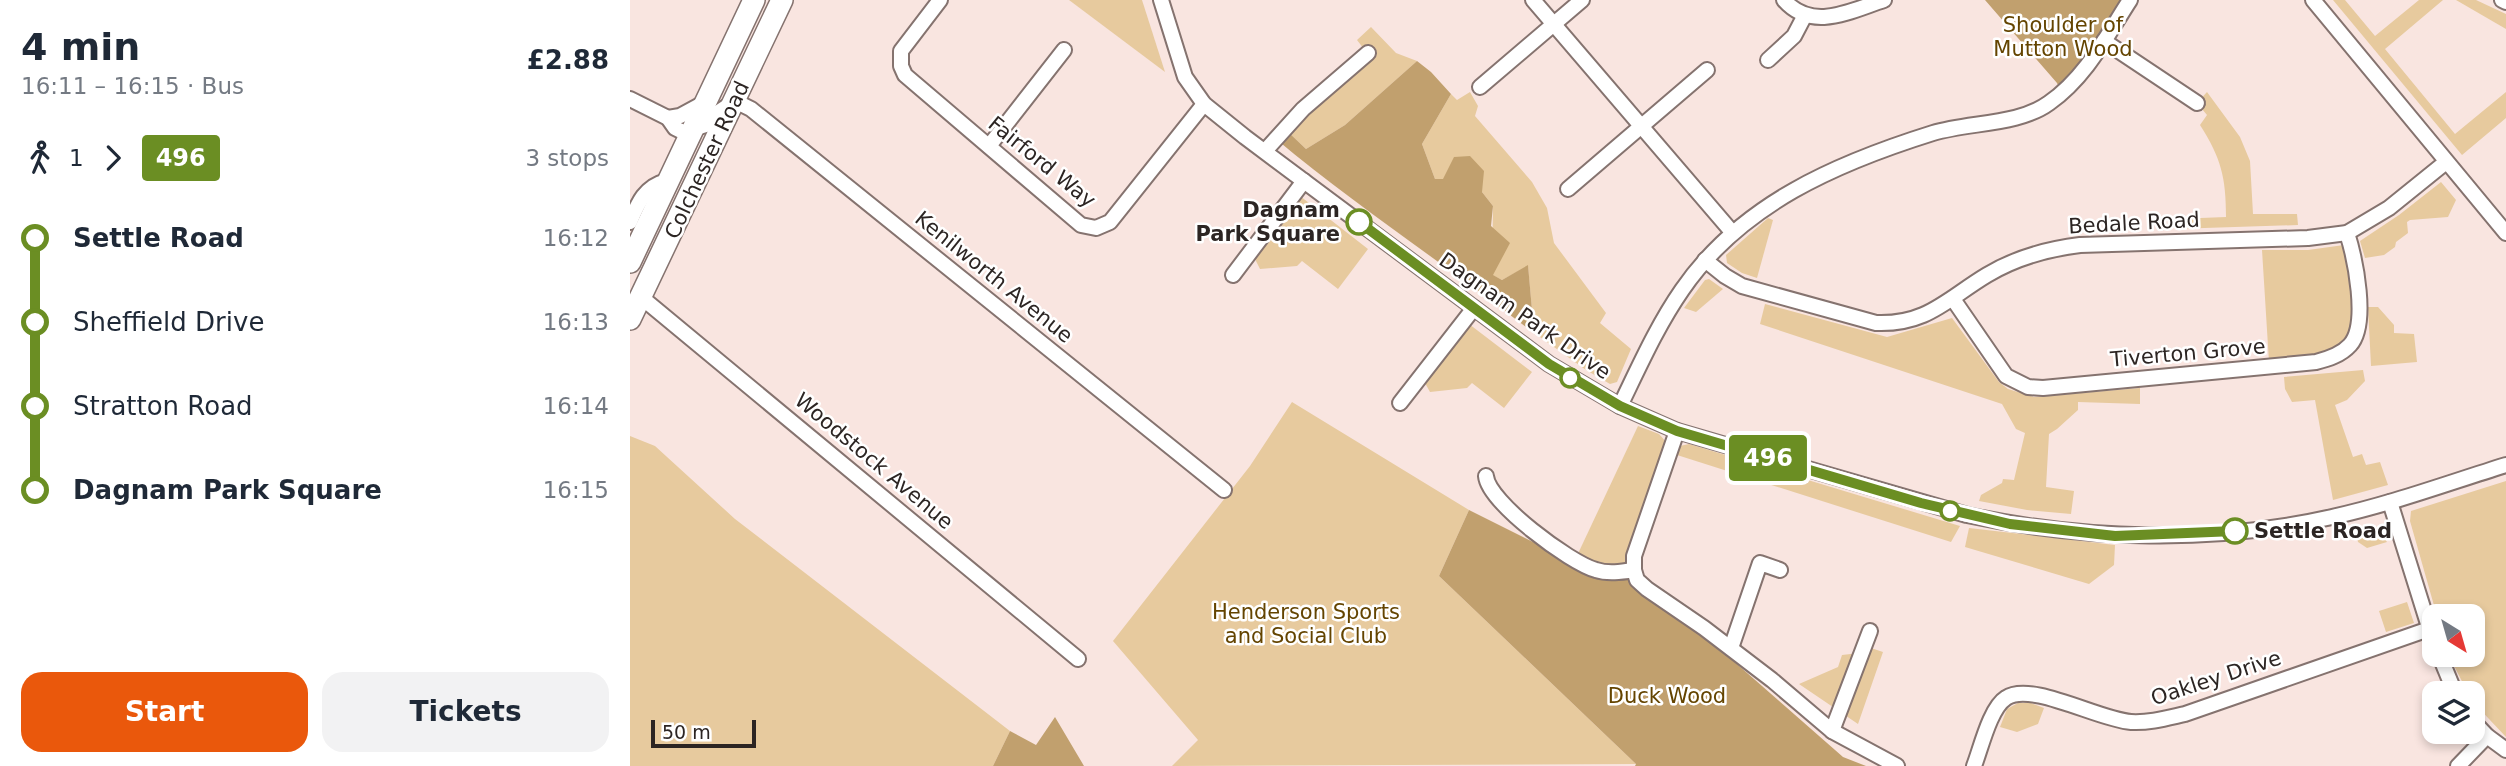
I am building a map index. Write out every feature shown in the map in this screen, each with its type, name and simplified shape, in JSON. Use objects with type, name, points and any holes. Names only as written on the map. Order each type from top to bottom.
[{"type":"highway","name":"Colchester Road","points":[[630,262],[754,0]]},
{"type":"highway","name":"Colchester Road","points":[[630,319],[782,0]]},
{"type":"street","name":"Fairford Way","points":[[940,0],[901,51],[901,66],[905,75],[1082,225],[1096,228],[1110,222],[1204,104]]},
{"type":"street","name":"Dagnam Park Drive","points":[[1161,0],[1185,76],[1204,104],[1549,364],[1620,406],[1677,431],[1955,512],[2010,524],[2115,536],[2235,531],[2330,518],[2506,465]]},
{"type":"street","points":[[1533,0],[1731,232]]},
{"type":"street","points":[[1479,87],[1582,0]]},
{"type":"street","points":[[1784,0],[1805,15],[1828,19],[1881,0]]},
{"type":"street","points":[[2313,0],[2506,233]]},
{"type":"street","points":[[1620,406],[1682,288],[1731,232],[1761,209],[1800,186],[1868,156],[1957,126],[2029,115],[2078,80],[2127,1]]},
{"type":"street","points":[[1768,60],[1794,36],[1805,15]]},
{"type":"street","points":[[2104,41],[2197,103]]},
{"type":"street","points":[[989,146],[1064,50]]},
{"type":"street","points":[[1265,151],[1303,108],[1368,53]]},
{"type":"street","points":[[1568,189],[1707,70]]},
{"type":"street","points":[[630,99],[668,118],[680,117],[704,103]]},
{"type":"street","points":[[668,118],[670,124],[683,132],[712,123],[717,113],[735,102]]},
{"type":"street","name":"Kenilworth Avenue","points":[[735,102],[751,109],[1224,490]]},
{"type":"street","name":"Bedale Road","points":[[1705,260],[1742,286],[1875,323],[1908,321],[1932,312],[1988,275],[2040,252],[2060,247],[2308,238],[2347,233],[2380,215],[2446,162]]},
{"type":"street","name":"Colchester Road","points":[[630,222],[644,193],[653,185],[667,181]]},
{"type":"street","points":[[1233,275],[1304,181]]},
{"type":"street","name":"Tiverton Grove","points":[[1954,299],[2006,376],[2028,387],[2043,388],[2316,362],[2343,351],[2356,337],[2360,312],[2353,251],[2347,233]]},
{"type":"street","name":"Woodstock Avenue","points":[[641,297],[1078,659]]},
{"type":"street","points":[[1400,403],[1474,307]]},
{"type":"street","points":[[1677,431],[1634,556],[1637,580],[1731,648],[1832,730],[1897,766]]},
{"type":"street","points":[[1486,476],[1488,485],[1518,519],[1559,549],[1595,570],[1634,570]]},
{"type":"street","points":[[2390,502],[2422,604]]},
{"type":"street","points":[[1731,648],[1760,564],[1780,570]]},
{"type":"street","points":[[1832,730],[1870,631]]},
{"type":"street","name":"Oakley Drive","points":[[1974,766],[1994,712],[2006,698],[2023,691],[2129,722],[2157,721],[2422,639]]},
{"type":"street","points":[[2458,766],[2487,736],[2506,750]]},
{"type":"green space","points":[[1069,0],[1142,0],[1165,72]]},
{"type":"green space","name":"Shoulder of Mutton Wood","points":[[1985,0],[2130,0],[2062,94],[2057,83]]},
{"type":"green space","points":[[2333,0],[2345,0],[2375,36],[2419,0],[2443,0],[2385,49],[2455,134],[2506,92],[2506,118],[2462,155]]},
{"type":"green space","points":[[2456,0],[2476,0],[2506,14],[2506,29]]},
{"type":"green space","points":[[1371,27],[1396,53],[1417,61],[1345,125],[1306,149],[1285,129],[1367,53],[1357,40]]},
{"type":"green space","points":[[1417,61],[1451,94],[1422,144],[1435,179],[1443,179],[1454,157],[1470,156],[1484,171],[1482,192],[1493,206],[1491,226],[1510,243],[1493,275],[1502,280],[1528,265],[1532,310],[1526,327],[1337,188],[1276,139],[1285,129],[1306,149],[1345,125]]},
{"type":"green space","points":[[1470,92],[1478,106],[1475,116],[1532,182],[1547,208],[1554,243],[1606,313],[1600,323],[1631,349],[1617,382],[1610,384],[1586,370],[1526,327],[1532,310],[1528,266],[1502,280],[1492,275],[1493,206],[1482,192],[1443,179],[1435,179],[1422,144],[1451,94],[1457,100]]},
{"type":"green space","points":[[2207,92],[2240,137],[2250,161],[2253,214],[2297,214],[2298,225],[2174,229],[2175,219],[2226,217],[2221,168],[2200,125],[2207,115],[2197,103]]},
{"type":"green space","points":[[2441,182],[2456,200],[2448,217],[2410,220],[2407,222],[2408,233],[2396,242],[2395,247],[2384,255],[2365,258],[2360,241]]},
{"type":"green space","points":[[1300,196],[1368,249],[1338,289],[1302,261],[1297,266],[1260,269],[1254,257]]},
{"type":"green space","points":[[1768,218],[1773,220],[1757,278],[1742,273],[1727,263],[1726,255]]},
{"type":"green space","points":[[2344,245],[2354,287],[2352,320],[2348,334],[2340,346],[2328,353],[2269,362],[2262,250],[2308,250]]},
{"type":"green space","points":[[1709,279],[1723,289],[1696,312],[1684,308],[1705,280]]},
{"type":"green space","points":[[1765,304],[1887,337],[1952,318],[1999,382],[2008,389],[2034,397],[2140,388],[2140,404],[2078,402],[2078,410],[2049,434],[2046,487],[2074,491],[2071,514],[2027,510],[1979,501],[1981,495],[2002,483],[2003,479],[2014,480],[2025,433],[2016,429],[2002,404],[1760,324]]},
{"type":"green space","points":[[2368,307],[2378,307],[2394,325],[2394,333],[2414,334],[2417,362],[2371,366]]},
{"type":"green space","points":[[1469,324],[1532,372],[1504,408],[1472,383],[1467,388],[1430,392],[1425,383]]},
{"type":"green space","points":[[2363,370],[2365,381],[2347,400],[2335,405],[2353,457],[2362,454],[2366,465],[2380,462],[2388,485],[2333,500],[2315,400],[2292,402],[2285,389],[2284,377]]},
{"type":"green space","name":"Henderson Sports and Social Club","points":[[1292,402],[1469,510],[1439,576],[1636,764],[1172,766],[1198,740],[1113,641],[1250,466]]},
{"type":"green space","points":[[1638,426],[1659,434],[1667,443],[1624,572],[1575,560]]},
{"type":"green space","points":[[630,436],[655,446],[735,519],[1010,731],[993,766],[630,766]]},
{"type":"green space","points":[[1689,444],[1960,526],[1951,542],[1677,455],[1680,446]]},
{"type":"green space","points":[[2506,481],[2506,737],[2485,715],[2485,681],[2462,681],[2455,667],[2485,667],[2485,604],[2434,604],[2410,521],[2411,511]]},
{"type":"green space","name":"Duck Wood","points":[[1469,510],[1559,555],[1619,572],[1682,616],[1843,757],[1866,766],[1635,766],[1636,764],[1439,576]]},
{"type":"green space","points":[[2368,524],[2377,527],[2387,542],[2367,548],[2358,542],[2355,528]]},
{"type":"green space","points":[[1969,528],[2115,545],[2114,565],[2089,584],[1965,547]]},
{"type":"green space","points":[[2407,602],[2414,623],[2386,632],[2379,611]]},
{"type":"green space","points":[[1871,648],[1883,652],[1858,724],[1799,684],[1838,667],[1842,655],[1868,652]]},
{"type":"green space","points":[[2018,703],[2031,703],[2044,708],[2038,724],[2017,732],[2000,727],[2007,709]]},
{"type":"green space","points":[[1055,717],[1084,766],[993,766],[1010,731],[1036,745]]},
{"type":"bus line","name":"496","points":[[1359,222],[1576,382],[1648,420],[1677,431],[1921,503],[2010,524],[2115,536],[2235,531]]},
{"type":"place","name":"Dagnam Park Square","points":[[1359,222]]},
{"type":"place","name":"Settle Road","points":[[2235,531]]}]
